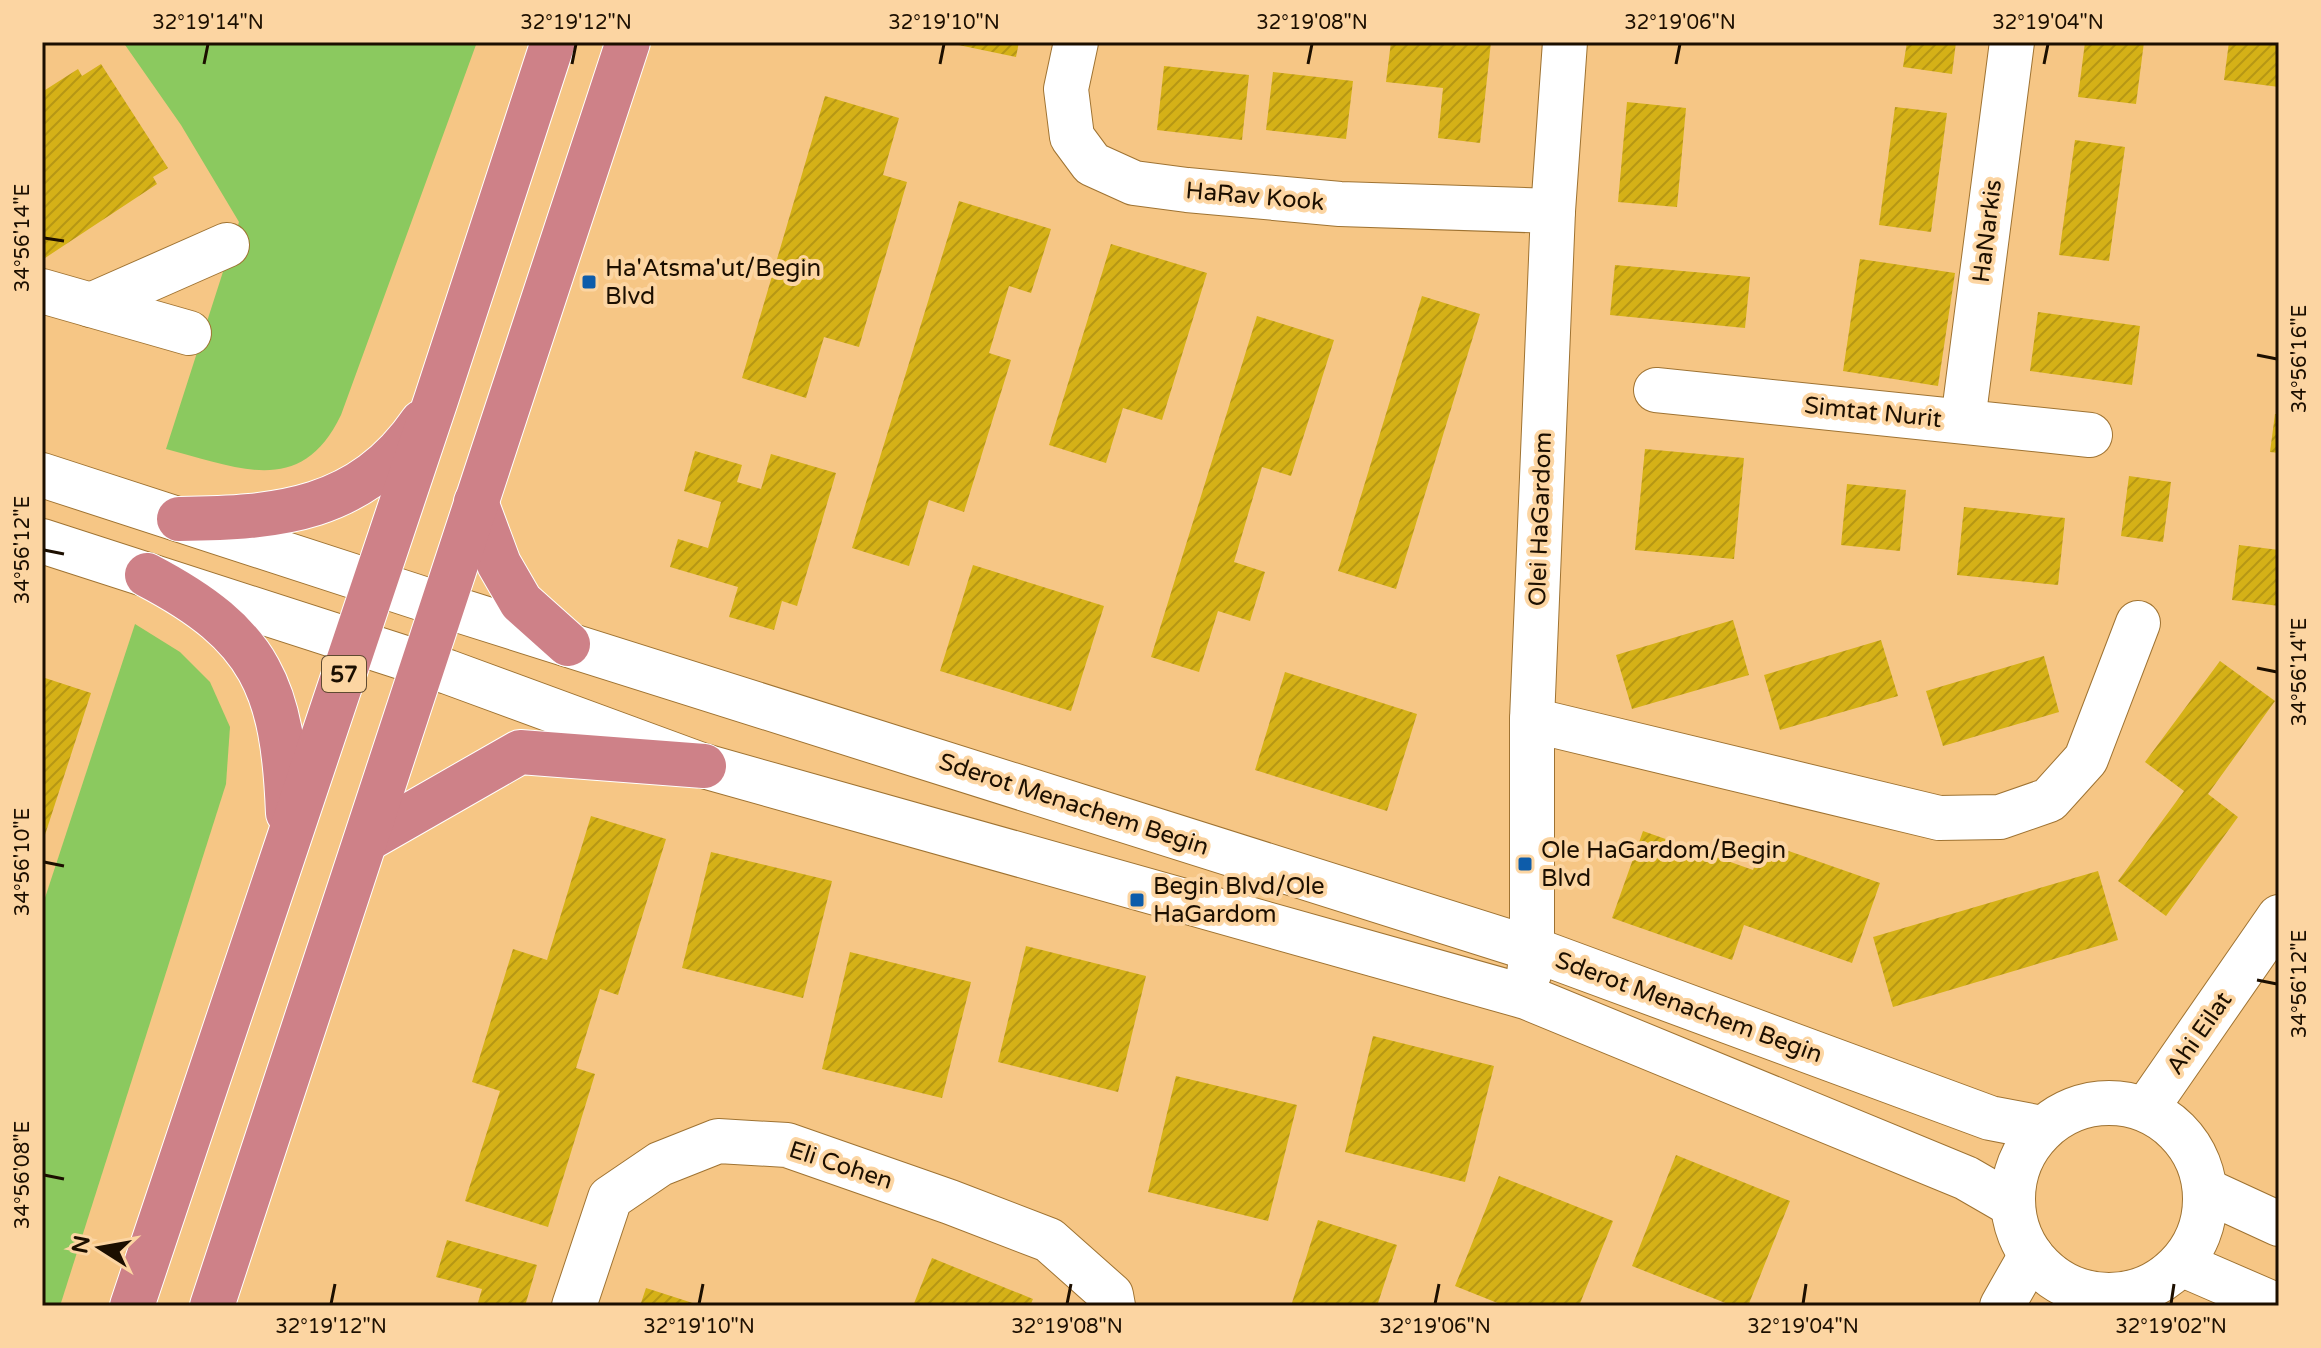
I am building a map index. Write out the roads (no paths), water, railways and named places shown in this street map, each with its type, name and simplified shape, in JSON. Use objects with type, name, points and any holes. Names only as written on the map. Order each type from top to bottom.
[{"type":"highway","name":"57","points":[[132,1306],[553,42]]},
{"type":"highway","points":[[212,1306],[628,42]]},
{"type":"highway","points":[[179,519],[249,518],[279,514],[337,495],[365,480],[390,461],[412,436],[436,400]]},
{"type":"highway","points":[[476,502],[499,564],[521,602],[568,644]]},
{"type":"highway","points":[[147,575],[196,602],[218,619],[237,639],[261,673],[283,741],[289,835]]},
{"type":"highway","points":[[368,839],[520,752],[704,766]]},
{"type":"street","name":"HaRav Kook","points":[[1076,42],[1066,89],[1072,137],[1092,164],[1134,183],[1340,204],[1553,211]]},
{"type":"street","name":"Olei HaGardom","points":[[1526,997],[1532,949],[1532,720],[1553,211],[1565,42]]},
{"type":"street","name":"HaNarkis","points":[[1963,421],[2012,42]]},
{"type":"street","points":[[91,305],[227,245]]},
{"type":"street","points":[[42,291],[189,333]]},
{"type":"street","name":"Simtat Nurit","points":[[1656,390],[2090,435]]},
{"type":"street","name":"Sderot Menachem Begin","points":[[42,475],[442,605],[1532,949],[1990,1118],[2042,1128]]},
{"type":"street","name":"Sderot Menachem Begin","points":[[42,541],[423,664],[704,766],[1526,997],[1966,1178],[2011,1204]]},
{"type":"street","points":[[1532,720],[1939,818],[2000,817],[2049,800],[2086,759],[2138,623]]},
{"type":"street","name":"Ahi Eilat","points":[[2146,1109],[2279,917]]},
{"type":"street","points":[[2113,1102],[2146,1109],[2176,1129],[2196,1157],[2205,1190],[2199,1235],[2181,1264],[2155,1284],[2124,1295],[2065,1295],[2037,1265],[2018,1237],[2011,1204],[2021,1155],[2042,1128],[2080,1106],[2113,1102]]},
{"type":"street","name":"Eli Cohen","points":[[574,1306],[610,1198],[660,1164],[718,1141],[787,1145],[1049,1240],[1101,1291]]},
{"type":"street","points":[[2205,1190],[2279,1224]]},
{"type":"street","points":[[2002,1306],[2031,1255]]},
{"type":"street","points":[[2181,1264],[2278,1306]]},
{"type":"place","name":"Ha'Atsma'ut/Begin Blvd","points":[[589,282]]},
{"type":"place","name":"Ole HaGardom/Begin Blvd","points":[[1525,864]]},
{"type":"place","name":"Begin Blvd/Ole HaGardom","points":[[1137,900]]}]
